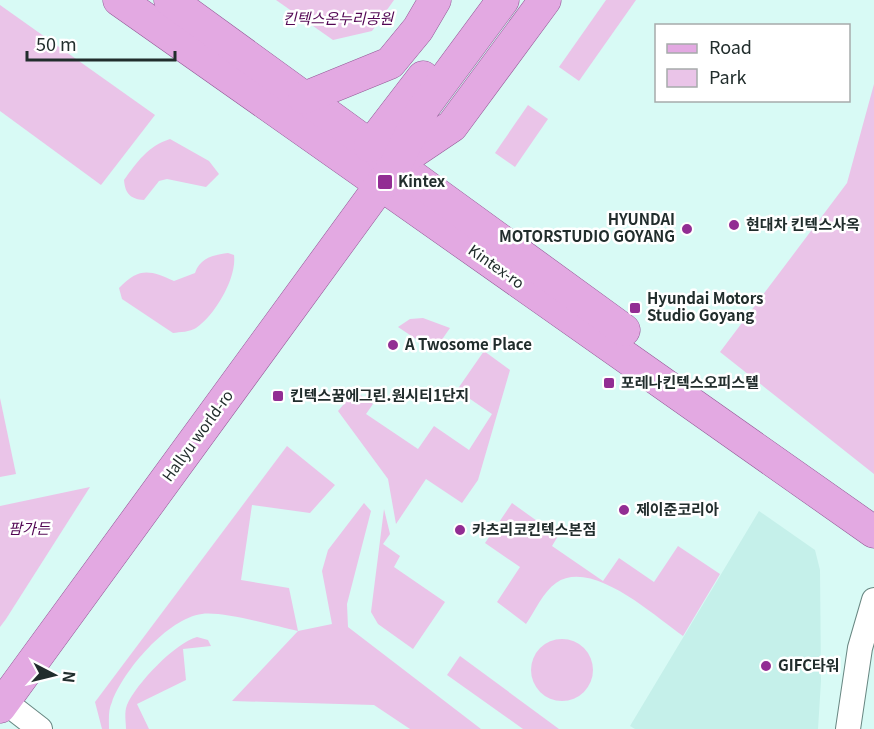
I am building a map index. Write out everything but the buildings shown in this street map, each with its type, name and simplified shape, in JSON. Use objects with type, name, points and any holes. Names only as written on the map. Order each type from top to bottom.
[{"type":"main road","name":"Kintex-ro","points":[[119,0],[388,174],[874,513]]},
{"type":"main road","name":"Kintex-ro","points":[[170,0],[370,146],[388,174],[874,532]]},
{"type":"main road","points":[[304,98],[390,63],[418,29],[435,0]]},
{"type":"main road","points":[[370,146],[477,0]]},
{"type":"main road","points":[[388,174],[424,108],[502,0]]},
{"type":"main road","points":[[388,174],[452,126],[545,0]]},
{"type":"main road","name":"Hallyu world-ro","points":[[2,702],[388,174]]},
{"type":"street","points":[[848,729],[860,648],[874,600]]},
{"type":"street","points":[[2,702],[40,729]]},
{"type":"shaded area","points":[[759,511],[815,550],[820,570],[821,681],[818,729],[635,729],[630,726]]},
{"type":"green space","name":"킨텍스온누리공원","points":[[276,0],[394,0],[372,31],[333,40]]},
{"type":"green space","points":[[606,0],[636,0],[579,81],[559,67]]},
{"type":"green space","points":[[0,5],[155,115],[101,185],[0,111]]},
{"type":"green space","points":[[874,84],[874,474],[720,352],[847,183]]},
{"type":"green space","points":[[528,105],[548,119],[515,167],[495,153]]},
{"type":"green space","points":[[170,139],[209,161],[219,174],[206,187],[167,179],[159,181],[144,200],[132,197],[127,192],[124,180],[149,150]]},
{"type":"green space","points":[[228,253],[234,255],[234,264],[228,285],[217,305],[194,329],[173,333],[122,299],[119,288],[133,276],[145,272],[158,274],[174,281],[195,273],[200,264],[208,258]]},
{"type":"green space","points":[[423,318],[450,328],[434,351],[398,327],[410,319]]},
{"type":"green space","points":[[484,351],[510,370],[478,480],[462,503],[426,479],[396,524],[388,479],[338,411],[355,391],[373,404],[366,414],[418,449],[434,426],[469,450],[492,414],[457,390]]},
{"type":"green space","points":[[0,398],[16,474],[0,477]]},
{"type":"green space","points":[[287,446],[335,485],[310,513],[252,505],[241,580],[289,588],[298,631],[211,614],[202,614],[175,625],[148,648],[126,676],[111,705],[109,729],[102,729],[95,702]]},
{"type":"green space","name":"팜가든","points":[[90,487],[6,619],[0,627],[0,506]]},
{"type":"green space","points":[[364,503],[371,511],[347,604],[348,627],[481,729],[410,729],[374,705],[232,701],[298,631],[332,624],[322,571],[328,550]]},
{"type":"green space","points":[[512,503],[558,536],[552,546],[603,581],[619,558],[654,582],[678,546],[720,574],[683,636],[622,593],[587,578],[571,577],[556,583],[543,596],[526,624],[497,602],[520,567],[485,543]]},
{"type":"green space","points":[[384,509],[390,534],[383,544],[400,556],[394,567],[445,602],[413,649],[378,624],[371,612]]},
{"type":"green space","points":[[197,637],[208,640],[211,646],[183,649],[186,680],[137,704],[149,729],[126,729],[126,708],[139,686],[157,665],[178,647]]},
{"type":"green space","points":[[556,639],[568,639],[584,648],[591,658],[593,670],[591,682],[584,692],[568,701],[556,701],[545,696],[536,687],[531,676],[531,664],[536,653],[545,644]]},
{"type":"green space","points":[[460,656],[559,729],[523,729],[447,675]]},
{"type":"place","name":"Kintex","points":[[385,182]]},
{"type":"place","name":"현대차 킨텍스사옥","points":[[734,225]]},
{"type":"place","name":"HYUNDAI MOTORSTUDIO GOYANG","points":[[687,229]]},
{"type":"place","name":"Hyundai Motors Studio Goyang","points":[[635,308]]},
{"type":"place","name":"A Twosome Place","points":[[393,345]]},
{"type":"place","name":"포레나킨텍스오피스텔","points":[[609,383]]},
{"type":"place","name":"킨텍스꿈에그린.원시티1단지","points":[[278,396]]},
{"type":"place","name":"제이준코리아","points":[[624,510]]},
{"type":"place","name":"카츠리코킨텍스본점","points":[[460,530]]},
{"type":"place","name":"GIFC타워","points":[[766,666]]}]
